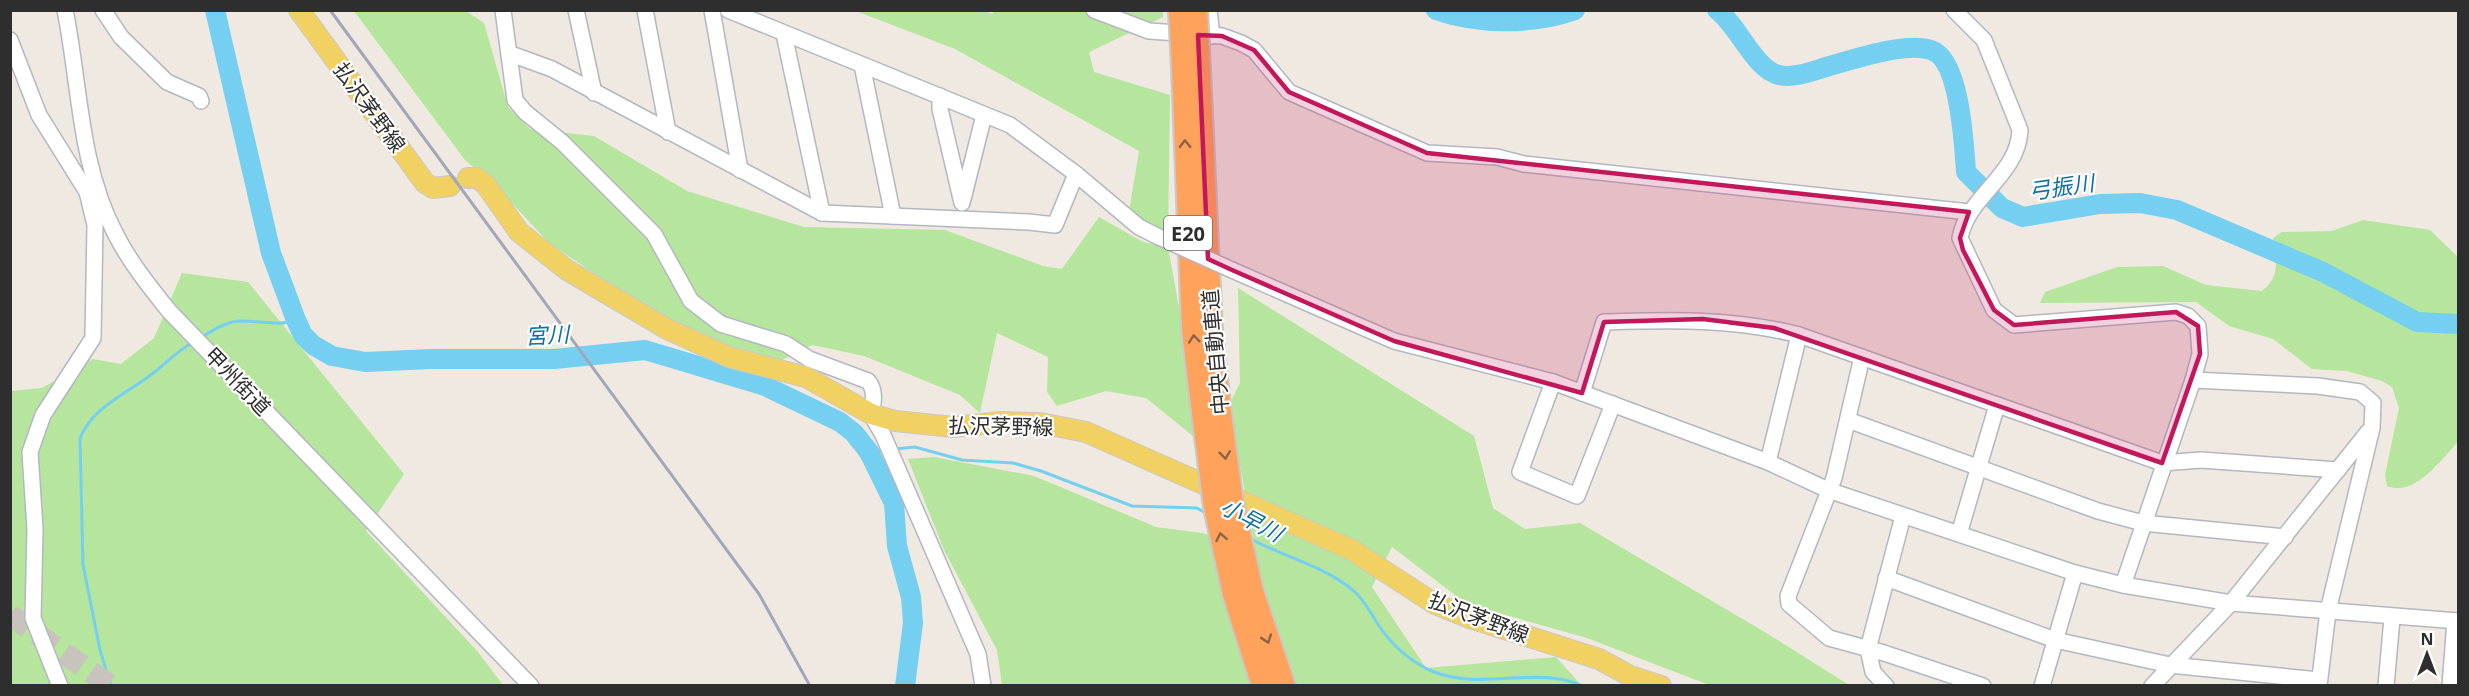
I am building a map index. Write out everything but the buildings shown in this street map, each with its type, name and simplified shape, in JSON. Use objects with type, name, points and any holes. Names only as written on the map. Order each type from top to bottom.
[{"type":"highway","name":"中央自動車道","points":[[1180,10],[1191,69]]},
{"type":"highway","name":"中央自動車道","points":[[1196,10],[1191,69],[1193,329],[1232,503],[1243,593],[1263,686]]},
{"type":"highway","name":"中央自動車道","points":[[1243,593],[1284,686]]},
{"type":"main road","name":"払沢茅野線","points":[[299,10],[425,183],[433,188],[450,186]]},
{"type":"main road","name":"払沢茅野線","points":[[468,178],[477,178],[486,185],[519,232],[542,253],[613,299],[667,329],[729,357],[806,377],[871,414],[895,421],[954,427],[1001,422],[1040,423],[1086,432],[1245,500],[1352,550],[1435,603],[1470,618],[1599,659],[1627,681],[1661,686]]},
{"type":"street","name":"甲州街道","points":[[65,10],[83,168],[134,267],[169,311],[531,686]]},
{"type":"street","points":[[103,10],[107,12],[121,37],[167,82],[199,96],[201,101]]},
{"type":"street","points":[[503,10],[511,54],[511,82],[515,100],[525,112],[562,142],[654,234],[691,301],[721,324],[786,344],[809,359],[868,381],[872,385],[874,403],[871,414],[978,654],[983,686]]},
{"type":"street","points":[[576,10],[594,93]]},
{"type":"street","points":[[645,10],[669,132]]},
{"type":"street","points":[[712,10],[740,170]]},
{"type":"street","points":[[728,10],[1010,125],[1076,174],[1139,227],[1394,341],[1489,363],[1552,382],[1768,462],[1828,490],[2075,573],[2123,585],[2231,603],[2392,618],[2457,621],[2450,686]]},
{"type":"street","points":[[1094,10],[1149,31],[1222,36],[1254,50],[1289,92],[1427,153],[1497,157],[1524,164],[1969,212]]},
{"type":"street","points":[[1209,10],[1212,36]]},
{"type":"street","points":[[1954,10],[1984,40],[2020,130],[2019,145],[2013,160],[1969,212],[1960,238],[1994,310],[2014,325],[2176,312],[2188,316],[2198,326],[2200,354],[2193,380],[2162,463],[2123,585]]},
{"type":"street","points":[[784,34],[822,213]]},
{"type":"street","points":[[10,40],[39,115],[83,168],[95,225],[93,338],[43,415],[30,452],[35,529],[33,618],[60,686]]},
{"type":"street","points":[[511,54],[552,69],[822,213],[1055,225],[1076,174]]},
{"type":"street","points":[[862,65],[893,216]]},
{"type":"street","points":[[940,96],[940,109],[962,202],[964,220]]},
{"type":"street","points":[[962,202],[984,115]]},
{"type":"street","points":[[1582,393],[1604,322],[1703,319],[1774,328],[1799,335],[2162,463],[2201,460],[2338,470]]},
{"type":"street","points":[[1768,462],[1799,335]]},
{"type":"street","points":[[1862,357],[1834,478],[1788,596],[1789,604],[1822,634],[1983,686]]},
{"type":"street","points":[[1886,578],[2055,640],[2170,665],[2319,683],[2328,611],[2372,428],[2373,403],[2360,392],[2318,386],[2193,380]]},
{"type":"street","points":[[1552,382],[1520,472],[1577,496],[1612,404]]},
{"type":"street","points":[[1959,534],[1997,405]]},
{"type":"street","points":[[1848,420],[2098,510],[2143,523],[2284,537]]},
{"type":"street","points":[[2152,686],[2231,603],[2372,428]]},
{"type":"street","points":[[1886,686],[1873,672],[1868,649],[1903,516]]},
{"type":"street","points":[[2042,686],[2075,573]]},
{"type":"street","points":[[2386,686],[2392,618]]},
{"type":"highlighted area","points":[[1198,35],[1222,36],[1254,50],[1289,92],[1427,153],[1969,212],[1960,238],[1963,250],[1994,310],[2014,325],[2176,312],[2198,326],[2200,354],[2162,463],[1774,328],[1703,319],[1604,322],[1582,393],[1394,341],[1232,270],[1208,259]]},
{"type":"green space","points":[[983,10],[992,14],[995,10],[1163,11],[1163,17],[1089,52],[1094,72],[1170,95],[1168,236],[1129,212],[1139,151],[955,49],[856,11]]},
{"type":"green space","points":[[354,11],[466,11],[484,23],[508,107],[530,129],[594,136],[687,191],[804,227],[945,230],[1043,266],[1062,269],[1099,217],[1143,242],[1168,247],[1204,445],[1146,398],[1106,391],[1057,406],[1047,392],[1048,357],[997,333],[980,413],[960,395],[864,356],[812,345],[774,364],[666,323],[548,242],[498,188],[465,160]]},
{"type":"green space","points":[[2363,220],[2430,230],[2458,257],[2458,442],[2426,475],[2407,486],[2397,488],[2387,486],[2385,475],[2399,408],[2392,387],[2382,381],[2347,371],[2312,369],[2273,339],[2229,326],[2196,302],[2040,303],[2045,292],[2117,267],[2163,266],[2206,285],[2262,291],[2275,274],[2273,238],[2282,232],[2332,231]]},
{"type":"green space","points":[[182,273],[248,282],[404,474],[366,531],[478,652],[503,685],[11,686],[11,391],[42,388],[93,359],[121,364],[154,338]]},
{"type":"green space","points":[[1238,288],[1474,436],[1493,508],[1525,529],[1580,523],[1768,634],[1849,685],[1709,685],[1587,638],[1467,604],[1392,547],[1372,587],[1426,668],[1556,657],[1581,685],[1295,685],[1266,605],[1262,582],[1224,587],[1251,685],[1002,685],[997,650],[944,550],[908,459],[934,457],[1034,476],[1156,527],[1202,533],[1255,547],[1229,405],[1240,383]]},
{"type":"waterway","name":"宮川","points":[[215,10],[271,253],[296,320],[303,335],[313,345],[332,356],[365,362],[431,359],[554,359],[645,350],[765,386],[840,422],[854,433],[869,452],[894,503],[897,546],[911,597],[913,623],[905,686]]},
{"type":"waterway","name":"弓振川","points":[[1436,10],[1488,21],[1523,21],[1575,10]]},
{"type":"waterway","name":"弓振川","points":[[1717,10],[1762,65],[1779,75],[1799,75],[1896,49],[1931,50],[1941,57],[1954,85],[1962,123],[1966,172],[2002,208],[2023,217],[2100,204],[2140,203],[2177,210],[2323,272],[2417,322],[2458,324]]},
{"type":"waterway","points":[[200,338],[219,327],[234,322],[282,323],[296,320]]},
{"type":"waterway","points":[[111,686],[100,650],[83,565],[80,438],[92,418],[100,411],[192,343]]},
{"type":"waterway","name":"小早川","points":[[895,449],[915,447],[962,460],[1013,463],[1041,471],[1132,506],[1197,508],[1207,514]]},
{"type":"waterway","name":"小早川","points":[[869,452],[886,450]]},
{"type":"waterway","name":"小早川","points":[[1249,538],[1318,568],[1344,583],[1362,600],[1379,626],[1397,647],[1418,664],[1434,672],[1471,679],[1546,678],[1565,680],[1583,686]]},
{"type":"tunnel","points":[[10,615],[111,686]]},
{"type":"railway","points":[[330,10],[759,594],[810,686]]}]
